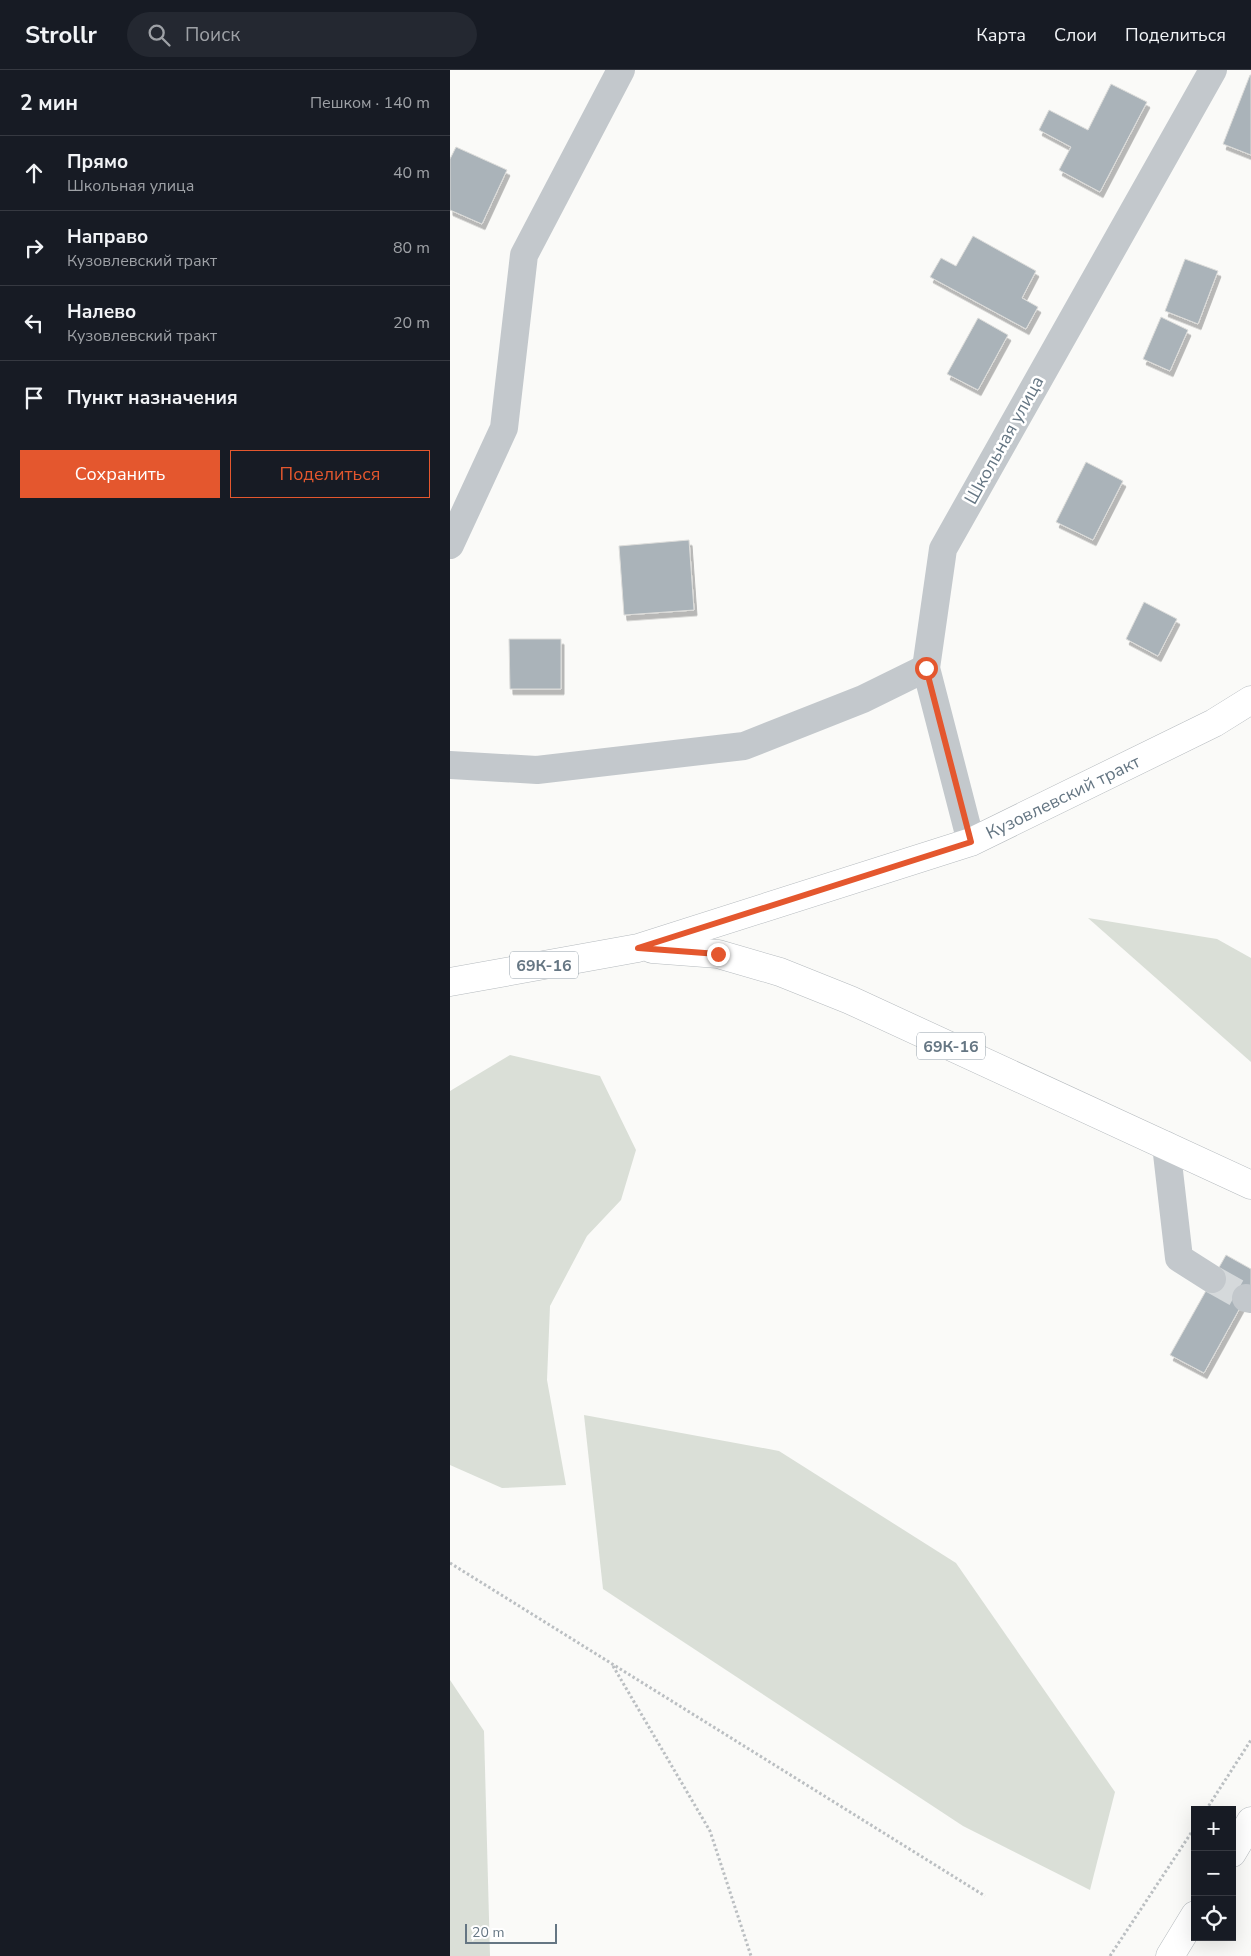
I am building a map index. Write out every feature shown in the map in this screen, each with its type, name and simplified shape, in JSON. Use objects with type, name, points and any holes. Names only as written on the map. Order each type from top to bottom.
[{"type":"main road","name":"Кузовлевский тракт","points":[[450,982],[638,948],[971,842],[1214,723],[1251,700]]},
{"type":"main road","name":"Кузовлевский тракт","points":[[638,948],[718,954],[780,972],[850,1000],[1251,1185]]},
{"type":"main road","points":[[1233,1851],[1251,1821]]},
{"type":"main road","points":[[1170,1956],[1191,1922]]},
{"type":"street","points":[[450,545],[504,428],[524,255],[621,70]]},
{"type":"street","name":"Школьная улица","points":[[971,842],[926,668],[943,549],[1213,70]]},
{"type":"street","points":[[450,765],[537,770],[744,746],[863,699],[926,668]]},
{"type":"street","points":[[1166,1145],[1179,1258],[1212,1279]]},
{"type":"path","points":[[450,1563],[985,1896]]},
{"type":"path","points":[[613,1665],[710,1831],[750,1956]]},
{"type":"path","points":[[1209,1806],[1251,1740]]},
{"type":"path","points":[[1110,1956],[1191,1832]]},
{"type":"shaded area","points":[[1088,918],[1217,939],[1251,958],[1251,1062]]},
{"type":"shaded area","points":[[510,1055],[600,1076],[636,1150],[621,1200],[587,1236],[550,1306],[547,1380],[566,1485],[502,1488],[450,1465],[450,1091]]},
{"type":"shaded area","points":[[584,1415],[779,1451],[956,1563],[1115,1792],[1090,1890],[963,1826],[603,1589]]},
{"type":"shaded area","points":[[450,1680],[484,1731],[490,1956],[450,1956]]},
{"type":"building","points":[[1251,75],[1251,155],[1223,144]]},
{"type":"building","points":[[1111,84],[1147,102],[1100,192],[1059,170],[1071,147],[1039,130],[1049,110],[1088,130]]},
{"type":"building","points":[[456,147],[507,170],[482,224],[450,210],[450,159]]},
{"type":"building","points":[[973,236],[1036,271],[1022,298],[1038,307],[1026,329],[930,277],[941,258],[956,266]]},
{"type":"building","points":[[1185,259],[1218,271],[1198,324],[1165,311]]},
{"type":"building","points":[[1161,317],[1188,330],[1170,371],[1143,359]]},
{"type":"building","points":[[978,318],[1008,335],[978,390],[947,374]]},
{"type":"building","points":[[1086,462],[1123,481],[1093,540],[1056,522]]},
{"type":"building","points":[[689,540],[694,610],[624,615],[619,546]]},
{"type":"building","points":[[1144,602],[1177,619],[1158,656],[1126,639]]},
{"type":"building","points":[[509,639],[561,639],[561,689],[510,689]]},
{"type":"building","points":[[1226,1255],[1251,1269],[1251,1288],[1204,1373],[1170,1355]]},
{"type":"tunnel","points":[[1212,1279],[1246,1298]]},
{"type":"route","points":[[718,954],[638,948],[971,842],[926,668]]}]
